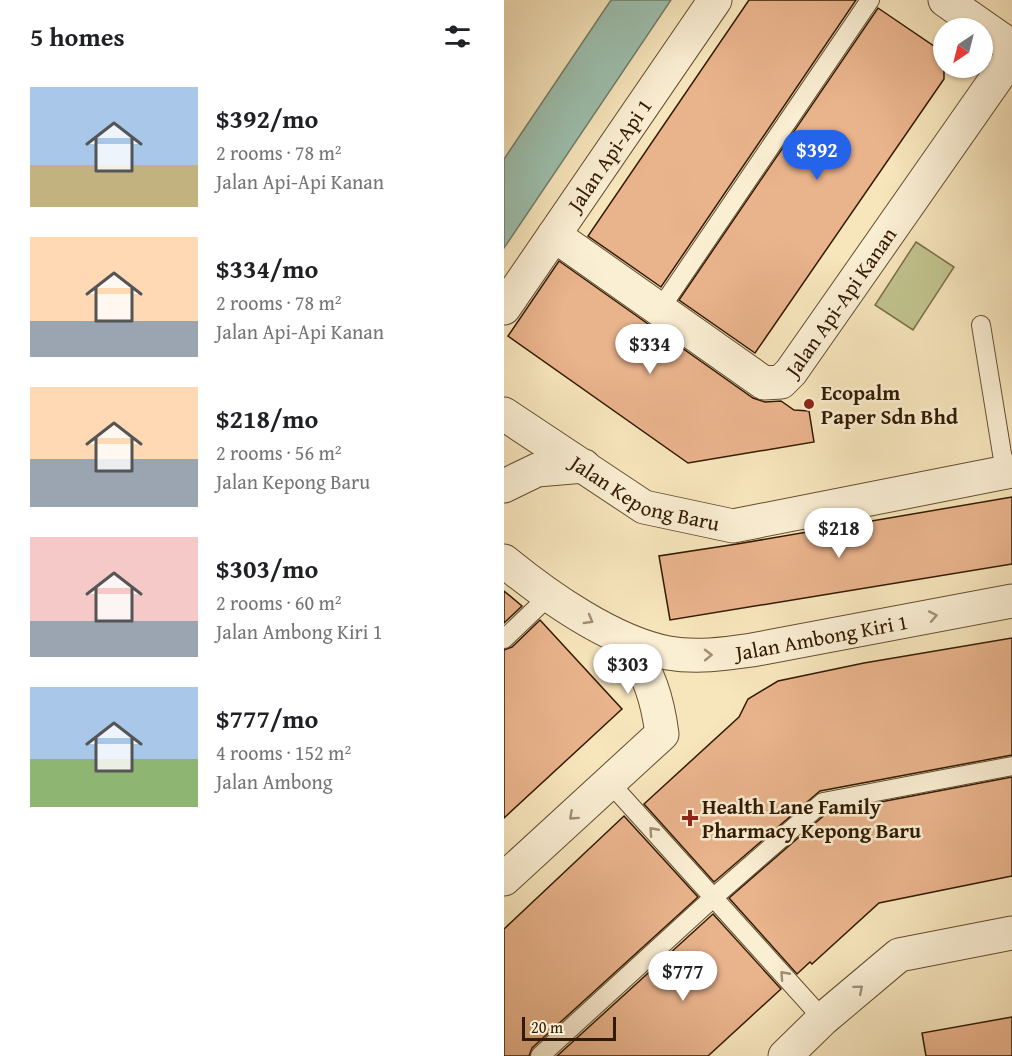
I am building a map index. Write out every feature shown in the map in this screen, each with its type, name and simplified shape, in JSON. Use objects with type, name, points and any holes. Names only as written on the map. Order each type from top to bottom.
[{"type":"street","name":"Jalan Api-Api 1","points":[[504,308],[715,0]]},
{"type":"street","points":[[945,0],[1012,47]]},
{"type":"street","name":"Jalan Api-Api Kanan","points":[[554,235],[764,383],[781,382],[791,372],[1012,56]]},
{"type":"street","name":"Jalan Kepong Baru","points":[[504,414],[644,507],[733,526],[1009,471]]},
{"type":"street","points":[[504,486],[537,470],[585,466]]},
{"type":"street","name":"Jalan Ambong Kiri 1","points":[[505,561],[549,596],[630,643],[670,654],[711,656],[752,650],[1012,601]]},
{"type":"street","name":"Jalan Ambong Kiri 1","points":[[504,879],[662,734],[657,702],[647,671],[630,643]]},
{"type":"street","points":[[784,1056],[823,1019],[899,955],[1012,933]]},
{"type":"lane","points":[[660,309],[870,0]]},
{"type":"lane","points":[[981,326],[1009,471]]},
{"type":"lane","points":[[504,639],[549,596]]},
{"type":"lane","points":[[540,1056],[714,897],[823,802],[1012,766]]},
{"type":"lane","points":[[610,783],[823,1019]]},
{"type":"green space","points":[[916,242],[954,267],[913,330],[875,305]]},
{"type":"shaded area","points":[[611,0],[671,0],[504,248],[504,159]]},
{"type":"building","points":[[749,0],[856,0],[661,287],[588,236]]},
{"type":"building","points":[[878,8],[933,46],[933,78],[944,79],[755,353],[679,300]]},
{"type":"building","points":[[559,261],[753,398],[765,402],[781,401],[794,410],[809,411],[814,442],[688,463],[508,336]]},
{"type":"building","points":[[1012,497],[1012,564],[670,620],[659,556]]},
{"type":"building","points":[[504,591],[522,606],[504,623]]},
{"type":"building","points":[[540,620],[622,709],[504,818],[504,650],[512,647]]},
{"type":"building","points":[[1012,638],[1012,755],[820,791],[714,882],[644,804],[739,717],[748,699],[778,681],[864,663]]},
{"type":"building","points":[[1012,777],[1012,876],[879,903],[812,964],[810,962],[797,974],[729,898],[828,812]]},
{"type":"building","points":[[624,816],[698,897],[532,1048],[529,1056],[504,1056],[504,929]]},
{"type":"building","points":[[713,914],[781,989],[708,1056],[557,1056]]},
{"type":"building","points":[[1012,1017],[1012,1056],[926,1056],[922,1033]]},
{"type":"place","name":"Ecopalm Paper Sdn Bhd","points":[[809,404]]},
{"type":"place","name":"Health Lane Family Pharmacy Kepong Baru","points":[[690,818]]}]
